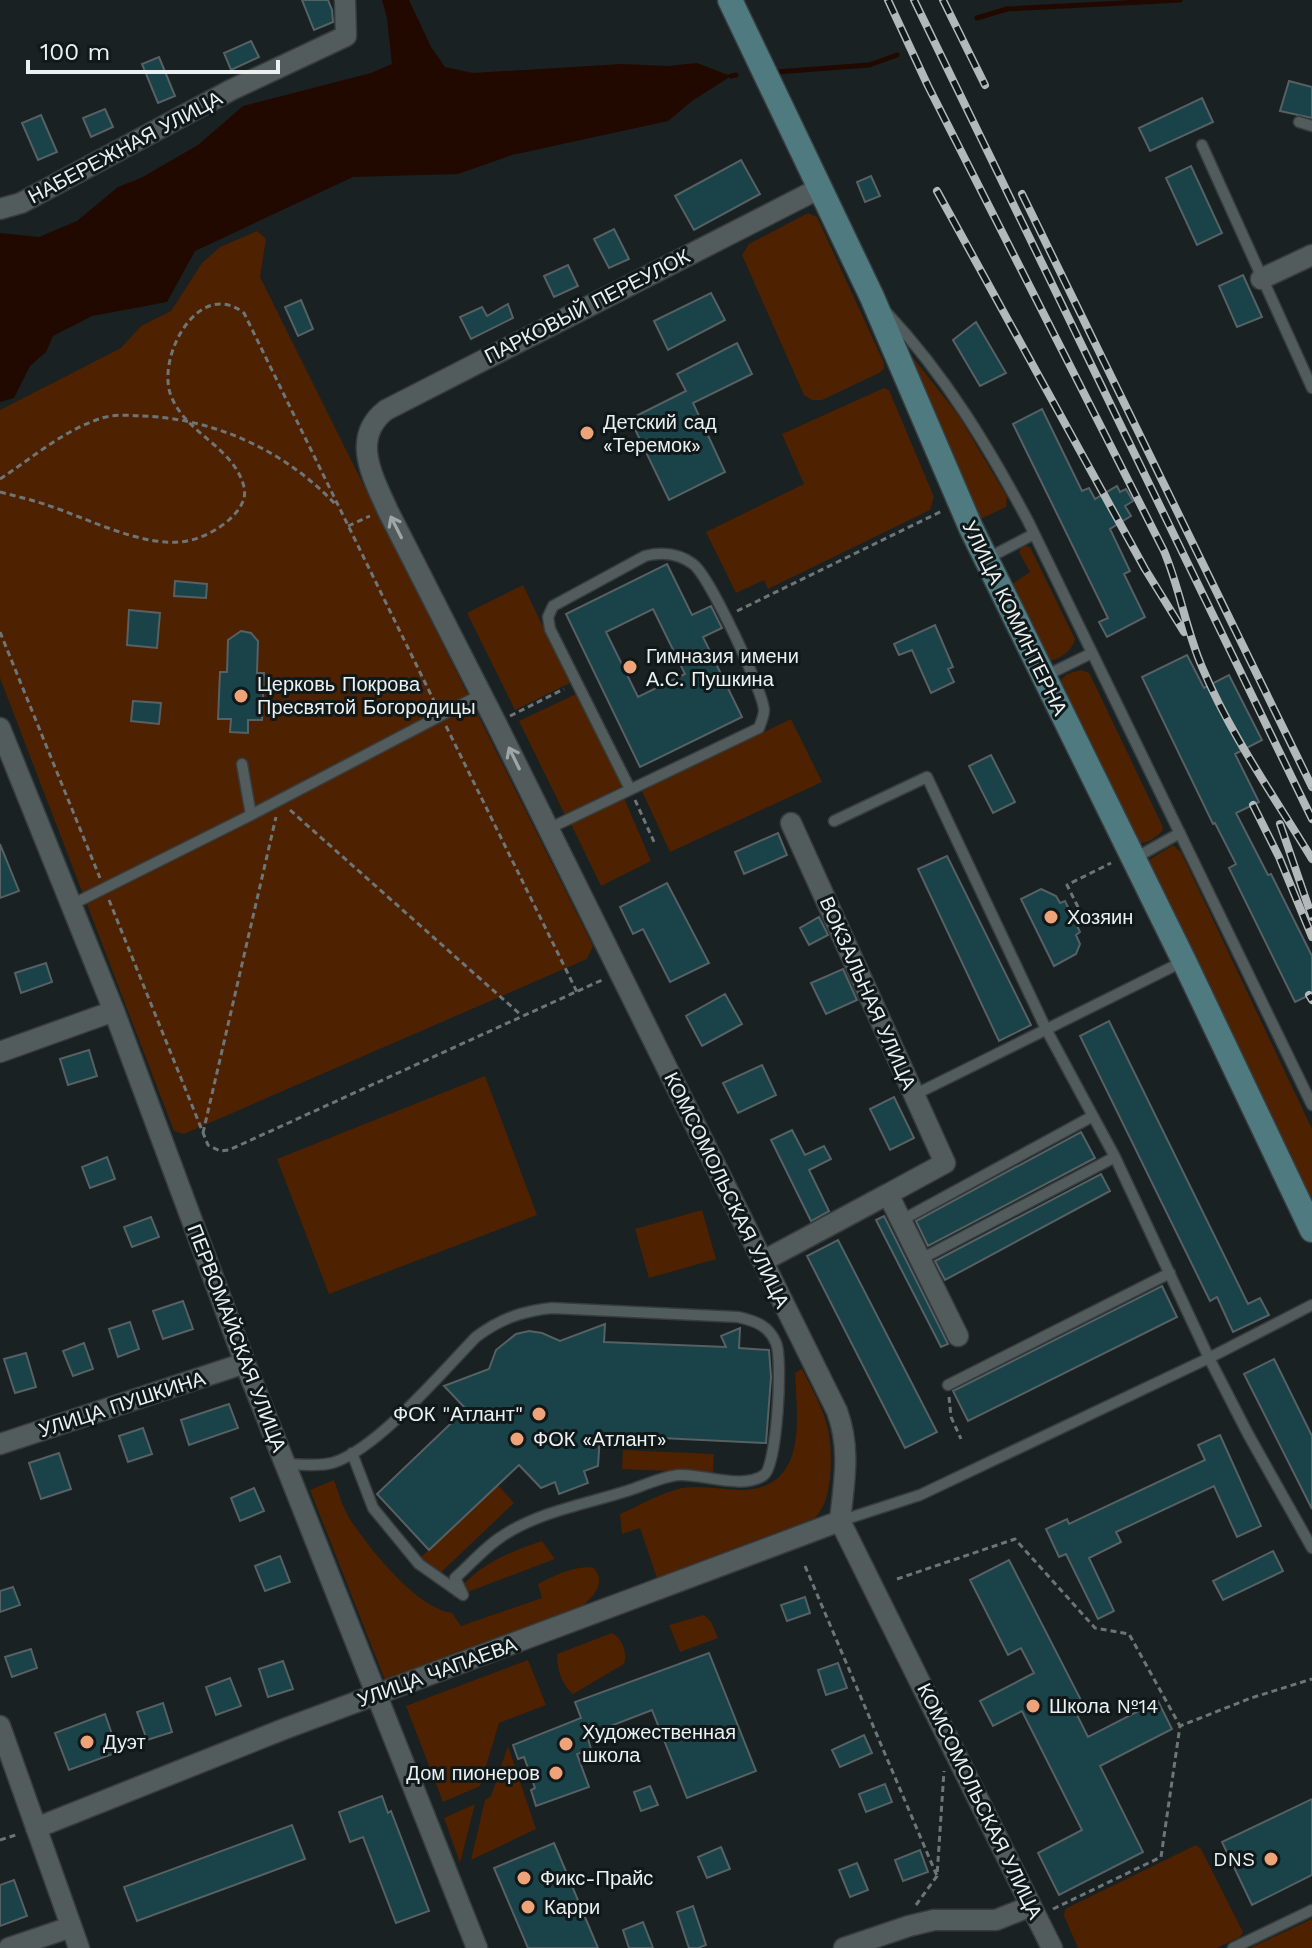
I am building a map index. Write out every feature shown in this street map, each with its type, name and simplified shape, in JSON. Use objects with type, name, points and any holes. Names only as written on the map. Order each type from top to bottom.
[{"type":"street","name":"НАБЕРЕЖНАЯ УЛИЦА","points":[[0,209],[21,203],[231,90],[346,36],[345,0]]},
{"type":"street","name":"УЛИЦА КОМИНТЕРНА","points":[[730,0],[872,297],[986,559],[1126,859],[1184,961],[1312,1230]]},
{"type":"street","name":"ПАРКОВЫЙ ПЕРЕУЛОК","points":[[367,438],[376,417],[386,410],[820,188]]},
{"type":"street","points":[[1261,279],[1312,255]]},
{"type":"street","name":"КОМСОМОЛЬСКАЯ УЛИЦА","points":[[367,438],[368,462],[387,508],[837,1411],[845,1432],[847,1462],[840,1521],[1052,1948]]},
{"type":"street","name":"ПЕРВОМАЙСКАЯ УЛИЦА","points":[[0,728],[114,1011],[245,1363],[477,1948]]},
{"type":"street","name":"ВОКЗАЛЬНАЯ УЛИЦА","points":[[791,823],[945,1163],[888,1194]]},
{"type":"street","points":[[0,1052],[114,1011]]},
{"type":"street","points":[[763,1261],[888,1194],[958,1336]]},
{"type":"street","name":"УЛИЦА ПУШКИНА","points":[[0,1444],[245,1363]]},
{"type":"street","name":"УЛИЦА ЧАПАЕВА","points":[[36,1828],[284,1729],[840,1521]]},
{"type":"street","points":[[0,1726],[79,1948]]},
{"type":"street","points":[[844,1948],[934,1920],[996,1920],[1031,1906]]},
{"type":"street","points":[[9,1948],[71,1927]]},
{"type":"lane","points":[[1299,122],[1312,126]]},
{"type":"lane","points":[[1202,145],[1312,388]]},
{"type":"lane","points":[[872,297],[923,353],[985,441],[1034,534],[1312,1105]]},
{"type":"lane","points":[[986,559],[1034,534]]},
{"type":"lane","points":[[548,829],[759,728],[764,707],[726,616],[711,586],[694,564],[672,554],[645,556],[553,606],[548,617],[550,629],[630,789]]},
{"type":"lane","points":[[1043,677],[1092,653]]},
{"type":"lane","points":[[71,905],[482,694]]},
{"type":"lane","points":[[242,764],[251,815]]},
{"type":"lane","points":[[834,821],[927,777],[1046,1029],[1115,1157],[1209,1358],[1312,1548]]},
{"type":"lane","points":[[1126,859],[1180,833]]},
{"type":"lane","points":[[913,1095],[1184,961]]},
{"type":"lane","points":[[902,1220],[1093,1116]]},
{"type":"lane","points":[[921,1259],[1115,1157]]},
{"type":"lane","points":[[948,1385],[1170,1273]]},
{"type":"lane","points":[[840,1521],[920,1495],[1209,1358],[1312,1305]]},
{"type":"lane","points":[[285,1464],[334,1463],[374,1440],[476,1337],[525,1311],[552,1308],[738,1317],[754,1320],[768,1330],[778,1346],[774,1446],[771,1465],[765,1475],[749,1481],[679,1475],[528,1522],[500,1538],[455,1578],[463,1595],[419,1564],[373,1508],[352,1453]]},
{"type":"lane","points":[[1233,1948],[1312,1910]]},
{"type":"path","points":[[0,492],[147,538],[186,541],[218,529],[242,506],[245,491],[241,479],[225,456],[188,422],[171,396],[168,364],[186,326],[206,306],[235,306],[244,313],[577,992]]},
{"type":"path","points":[[0,479],[78,428],[102,417],[148,416],[188,422],[238,436],[314,481],[339,507]]},
{"type":"path","points":[[348,526],[387,508]]},
{"type":"path","points":[[741,609],[945,510]]},
{"type":"path","points":[[0,632],[203,1133],[213,1149],[229,1150],[613,975]]},
{"type":"path","points":[[496,723],[567,687]]},
{"type":"path","points":[[630,789],[655,844]]},
{"type":"path","points":[[203,1133],[279,800],[522,1017]]},
{"type":"path","points":[[1087,925],[1067,885],[1126,859]]},
{"type":"path","points":[[948,1385],[951,1417],[961,1439]]},
{"type":"path","points":[[897,1579],[1015,1539],[1095,1628],[1129,1634],[1180,1726],[1161,1857],[1051,1910]]},
{"type":"path","points":[[805,1566],[937,1876]]},
{"type":"path","points":[[1180,1726],[1251,1698],[1312,1679]]},
{"type":"path","points":[[897,1930],[937,1876],[945,1765]]},
{"type":"shaded area","points":[[382,0],[409,0],[431,47],[445,67],[473,73],[697,63],[731,76],[668,121],[512,155],[458,174],[353,177],[195,251],[167,302],[92,316],[53,336],[46,352],[30,366],[14,398],[0,402],[0,233],[39,237],[77,221],[118,187],[141,178],[198,145],[243,106],[371,73],[392,64]]},
{"type":"shaded area","points":[[808,213],[817,217],[884,363],[884,369],[879,373],[822,400],[812,400],[804,395],[742,255],[749,244]]},
{"type":"shaded area","points":[[257,231],[266,239],[260,277],[593,946],[587,959],[184,1134],[174,1131],[0,678],[0,410],[121,348],[141,326],[171,311],[202,263],[220,247]]},
{"type":"shaded area","points":[[914,359],[959,416],[1007,497],[1006,507],[976,521],[911,360]]},
{"type":"shaded area","points":[[884,388],[889,390],[934,497],[930,510],[768,589],[764,580],[736,593],[706,532],[804,484],[782,434]]},
{"type":"shaded area","points":[[1023,545],[1030,547],[1075,639],[1068,652],[1055,659],[1045,661],[1011,585],[1030,572],[1019,552]]},
{"type":"shaded area","points":[[523,585],[570,683],[515,710],[467,613]]},
{"type":"shaded area","points":[[1081,670],[1089,673],[1162,825],[1163,830],[1148,841],[1138,843],[1059,689],[1060,681],[1067,674]]},
{"type":"shaded area","points":[[576,694],[622,786],[565,815],[519,721]]},
{"type":"shaded area","points":[[791,719],[822,782],[670,852],[642,791]]},
{"type":"shaded area","points":[[624,798],[651,861],[601,886],[571,824]]},
{"type":"shaded area","points":[[1173,845],[1181,852],[1312,1129],[1312,1205],[1148,867],[1149,860]]},
{"type":"shaded area","points":[[485,1076],[537,1215],[329,1294],[277,1159]]},
{"type":"shaded area","points":[[702,1210],[716,1259],[649,1278],[635,1229]]},
{"type":"shaded area","points":[[802,1369],[822,1409],[829,1433],[830,1477],[819,1513],[815,1518],[657,1578],[640,1528],[622,1534],[620,1514],[682,1488],[744,1490],[765,1486],[779,1477],[789,1464],[794,1447],[797,1429],[795,1373]]},
{"type":"shaded area","points":[[623,1450],[714,1454],[713,1473],[622,1469]]},
{"type":"shaded area","points":[[334,1480],[348,1516],[382,1562],[424,1600],[452,1613],[461,1626],[542,1598],[538,1584],[573,1569],[594,1568],[599,1580],[597,1590],[581,1608],[385,1680],[310,1490]]},
{"type":"shaded area","points":[[498,1485],[514,1503],[434,1579],[417,1561]]},
{"type":"shaded area","points":[[542,1541],[555,1559],[452,1598],[471,1577],[492,1562]]},
{"type":"shaded area","points":[[704,1615],[718,1638],[680,1652],[669,1625]]},
{"type":"shaded area","points":[[612,1633],[623,1646],[624,1664],[573,1694],[560,1676],[557,1654]]},
{"type":"shaded area","points":[[528,1660],[546,1705],[499,1723],[480,1786],[443,1802],[406,1706]]},
{"type":"shaded area","points":[[508,1746],[536,1829],[471,1860],[485,1800],[491,1796]]},
{"type":"shaded area","points":[[475,1804],[460,1863],[444,1818]]},
{"type":"shaded area","points":[[1196,1845],[1201,1849],[1243,1932],[1240,1937],[1217,1948],[1078,1948],[1064,1916],[1065,1909]]},
{"type":"shaded area","points":[[1312,1919],[1312,1948],[1250,1948]]},
{"type":"building","points":[[302,0],[328,0],[333,22],[314,30]]},
{"type":"building","points":[[251,41],[259,57],[231,70],[224,53]]},
{"type":"building","points":[[159,57],[175,96],[158,103],[142,64]]},
{"type":"building","points":[[1289,81],[1312,87],[1312,118],[1280,111]]},
{"type":"building","points":[[1202,98],[1213,122],[1150,151],[1139,128]]},
{"type":"building","points":[[105,109],[113,127],[91,137],[83,118]]},
{"type":"building","points":[[41,115],[57,152],[38,160],[22,123]]},
{"type":"building","points":[[741,160],[760,194],[694,230],[675,196]]},
{"type":"building","points":[[1191,166],[1222,233],[1197,245],[1166,178]]},
{"type":"building","points":[[871,176],[880,196],[865,202],[857,182]]},
{"type":"building","points":[[614,229],[629,259],[609,268],[594,239]]},
{"type":"building","points":[[568,265],[578,286],[554,297],[544,276]]},
{"type":"building","points":[[1243,275],[1262,317],[1237,327],[1219,286]]},
{"type":"building","points":[[711,293],[725,320],[668,350],[654,321]]},
{"type":"building","points":[[301,300],[313,329],[298,336],[285,307]]},
{"type":"building","points":[[508,304],[513,318],[471,339],[460,317],[482,307],[487,316]]},
{"type":"building","points":[[976,322],[1006,373],[980,386],[953,340]]},
{"type":"building","points":[[737,343],[752,374],[693,403],[725,472],[669,500],[630,419],[686,391],[677,374]]},
{"type":"building","points":[[1042,409],[1082,491],[1089,488],[1095,499],[1117,486],[1120,492],[1126,489],[1133,501],[1125,506],[1131,516],[1110,529],[1130,571],[1124,574],[1145,617],[1107,637],[1099,622],[1108,618],[1013,424]]},
{"type":"building","points":[[667,564],[692,615],[711,606],[722,628],[703,637],[742,717],[640,767],[566,614]],"holes":[[[653,609],[685,674],[638,697],[606,632]]]},
{"type":"building","points":[[175,581],[207,584],[206,598],[174,596]]},
{"type":"building","points":[[129,610],[160,613],[157,648],[127,645]]},
{"type":"building","points":[[935,625],[953,667],[948,669],[954,682],[931,693],[912,650],[899,655],[894,644]]},
{"type":"building","name":"Церковь Покрова Пресвятой Богородицы","points":[[241,631],[251,633],[258,641],[257,673],[264,673],[262,720],[248,720],[248,733],[230,732],[231,719],[218,719],[220,672],[227,672],[228,640]]},
{"type":"building","points":[[1187,655],[1204,688],[1229,675],[1262,740],[1235,754],[1259,802],[1236,813],[1312,956],[1312,994],[1295,1002],[1229,868],[1236,864],[1213,824],[1142,677]]},
{"type":"building","points":[[133,701],[161,703],[159,724],[131,721]]},
{"type":"building","points":[[991,755],[1015,802],[993,813],[969,766]]},
{"type":"building","points":[[778,833],[787,855],[744,874],[735,852]]},
{"type":"building","points":[[0,844],[19,891],[0,898]]},
{"type":"building","points":[[947,856],[1031,1025],[999,1041],[918,869]]},
{"type":"building","points":[[667,883],[709,963],[670,982],[643,929],[633,934],[620,907]]},
{"type":"building","name":"Хозяин","points":[[1041,889],[1056,896],[1060,903],[1065,901],[1080,932],[1076,935],[1080,944],[1076,954],[1054,966],[1021,899]]},
{"type":"building","points":[[819,917],[828,935],[809,945],[800,928]]},
{"type":"building","points":[[46,963],[52,982],[21,993],[15,973]]},
{"type":"building","points":[[843,969],[857,1000],[826,1014],[811,983]]},
{"type":"building","points":[[725,994],[742,1024],[702,1046],[686,1016]]},
{"type":"building","points":[[1109,1021],[1248,1304],[1260,1298],[1269,1315],[1233,1332],[1217,1297],[1210,1301],[1080,1036]]},
{"type":"building","points":[[89,1050],[97,1076],[68,1085],[60,1059]]},
{"type":"building","points":[[762,1065],[776,1095],[738,1113],[723,1083]]},
{"type":"building","points":[[894,1097],[914,1138],[890,1150],[870,1109]]},
{"type":"building","points":[[792,1130],[805,1155],[824,1146],[831,1159],[809,1170],[829,1211],[811,1221],[771,1140]]},
{"type":"building","points":[[1081,1132],[1095,1158],[928,1246],[916,1221]]},
{"type":"building","points":[[107,1157],[115,1179],[90,1188],[82,1167]]},
{"type":"building","points":[[1101,1174],[1110,1191],[945,1280],[935,1261]]},
{"type":"building","points":[[884,1216],[948,1344],[941,1347],[876,1220]]},
{"type":"building","points":[[151,1217],[159,1237],[132,1247],[124,1227]]},
{"type":"building","points":[[838,1240],[937,1432],[905,1448],[807,1256]]},
{"type":"building","points":[[1162,1286],[1177,1317],[968,1421],[953,1391]]},
{"type":"building","points":[[183,1301],[193,1329],[163,1339],[153,1311]]},
{"type":"building","points":[[130,1322],[139,1349],[118,1357],[109,1329]]},
{"type":"building","name":"ФОК «Атлант»","points":[[605,1324],[604,1342],[726,1347],[721,1336],[740,1328],[739,1348],[769,1350],[771,1377],[766,1443],[600,1435],[598,1466],[584,1471],[588,1483],[559,1494],[555,1482],[541,1488],[519,1465],[429,1550],[377,1494],[466,1409],[444,1386],[489,1369],[496,1350],[516,1334],[529,1331],[542,1333],[560,1341]]},
{"type":"building","points":[[84,1343],[93,1369],[73,1376],[63,1351]]},
{"type":"building","points":[[26,1353],[36,1387],[15,1393],[4,1359]]},
{"type":"building","points":[[1274,1359],[1312,1436],[1312,1509],[1244,1374]]},
{"type":"building","points":[[229,1404],[238,1428],[189,1445],[181,1420]]},
{"type":"building","points":[[143,1428],[152,1454],[128,1462],[119,1436]]},
{"type":"building","points":[[1220,1435],[1261,1526],[1237,1537],[1214,1486],[1116,1532],[1121,1542],[1089,1558],[1114,1611],[1098,1619],[1066,1554],[1059,1557],[1046,1529],[1067,1519],[1069,1524],[1205,1460],[1198,1445]]},
{"type":"building","points":[[59,1453],[71,1489],[41,1499],[29,1463]]},
{"type":"building","points":[[254,1488],[264,1511],[240,1521],[231,1498]]},
{"type":"building","points":[[1273,1551],[1283,1571],[1223,1600],[1213,1581]]},
{"type":"building","points":[[280,1556],[290,1582],[265,1591],[255,1566]]},
{"type":"building","points":[[1009,1560],[1083,1704],[1074,1709],[1088,1737],[1158,1701],[1172,1729],[1100,1766],[1143,1852],[1059,1895],[1038,1853],[1082,1830],[1022,1711],[993,1726],[980,1701],[1034,1673],[1021,1648],[1008,1655],[970,1580]]},
{"type":"building","points":[[13,1587],[20,1605],[0,1612],[0,1591]]},
{"type":"building","points":[[805,1597],[810,1613],[787,1621],[781,1605]]},
{"type":"building","points":[[31,1649],[37,1668],[12,1677],[5,1657]]},
{"type":"building","points":[[709,1653],[756,1771],[687,1798],[652,1710],[587,1735],[591,1749],[577,1754],[589,1787],[536,1806],[531,1790],[535,1788],[524,1757],[518,1759],[513,1745],[581,1718],[575,1702]]},
{"type":"building","points":[[283,1661],[293,1689],[268,1697],[259,1669]]},
{"type":"building","points":[[838,1663],[847,1688],[826,1695],[818,1670]]},
{"type":"building","points":[[230,1678],[241,1706],[216,1715],[206,1687]]},
{"type":"building","points":[[163,1703],[172,1732],[147,1740],[137,1712]]},
{"type":"building","name":"Дуэт","points":[[105,1714],[118,1752],[69,1770],[55,1733]]},
{"type":"building","points":[[864,1735],[872,1753],[840,1767],[832,1750]]},
{"type":"building","points":[[885,1784],[892,1802],[866,1812],[859,1794]]},
{"type":"building","points":[[650,1786],[658,1805],[641,1811],[634,1792]]},
{"type":"building","points":[[382,1796],[388,1813],[391,1811],[429,1911],[396,1923],[363,1837],[350,1842],[339,1812]]},
{"type":"building","name":"DNS","points":[[1312,1799],[1312,1875],[1252,1905],[1222,1842]]},
{"type":"building","points":[[292,1825],[305,1859],[137,1921],[124,1887]]},
{"type":"building","points":[[554,1843],[598,1948],[528,1948],[494,1868]]},
{"type":"building","points":[[721,1847],[730,1869],[707,1878],[698,1857]]},
{"type":"building","points":[[920,1850],[928,1872],[903,1881],[895,1860]]},
{"type":"building","points":[[857,1863],[868,1890],[850,1897],[839,1870]]},
{"type":"building","points":[[14,1880],[27,1916],[0,1926],[0,1885]]},
{"type":"building","points":[[693,1906],[706,1945],[698,1948],[689,1948],[677,1912]]},
{"type":"building","points":[[643,1922],[653,1948],[629,1948],[623,1930]]},
{"type":"waterway","points":[[977,18],[1007,9],[1180,0]]},
{"type":"waterway","points":[[776,72],[869,65],[897,55]]},
{"type":"waterway","points":[[731,76],[736,75]]},
{"type":"railway","points":[[888,0],[928,86],[1164,551],[1196,653],[1213,692],[1312,859]]},
{"type":"railway","points":[[914,0],[1312,819]]},
{"type":"railway","points":[[943,0],[985,85]]},
{"type":"railway","points":[[937,191],[1145,569],[1184,632]]},
{"type":"railway","points":[[1022,194],[1312,787]]},
{"type":"railway","points":[[1253,805],[1279,857],[1312,937]]},
{"type":"railway","points":[[1280,824],[1312,917]]},
{"type":"railway","points":[[1309,995],[1312,1000]]},
{"type":"place","name":"Детский сад «Теремок»","points":[[587,433]]},
{"type":"place","name":"Гимназия имени А.С. Пушкина","points":[[630,667]]},
{"type":"place","name":"Церковь Покрова Пресвятой Богородицы","points":[[241,696]]},
{"type":"place","name":"Хозяин","points":[[1051,917]]},
{"type":"place","name":"ФОК \"Атлант\"","points":[[539,1414]]},
{"type":"place","name":"ФОК «Атлант»","points":[[517,1439]]},
{"type":"place","name":"Школа №14","points":[[1033,1706]]},
{"type":"place","name":"Дуэт","points":[[87,1742]]},
{"type":"place","name":"Художественная школа","points":[[566,1744]]},
{"type":"place","name":"Дом пионеров","points":[[556,1773]]},
{"type":"place","name":"DNS","points":[[1271,1859]]},
{"type":"place","name":"Фикс-Прайс","points":[[524,1878]]},
{"type":"place","name":"Карри","points":[[528,1907]]}]
